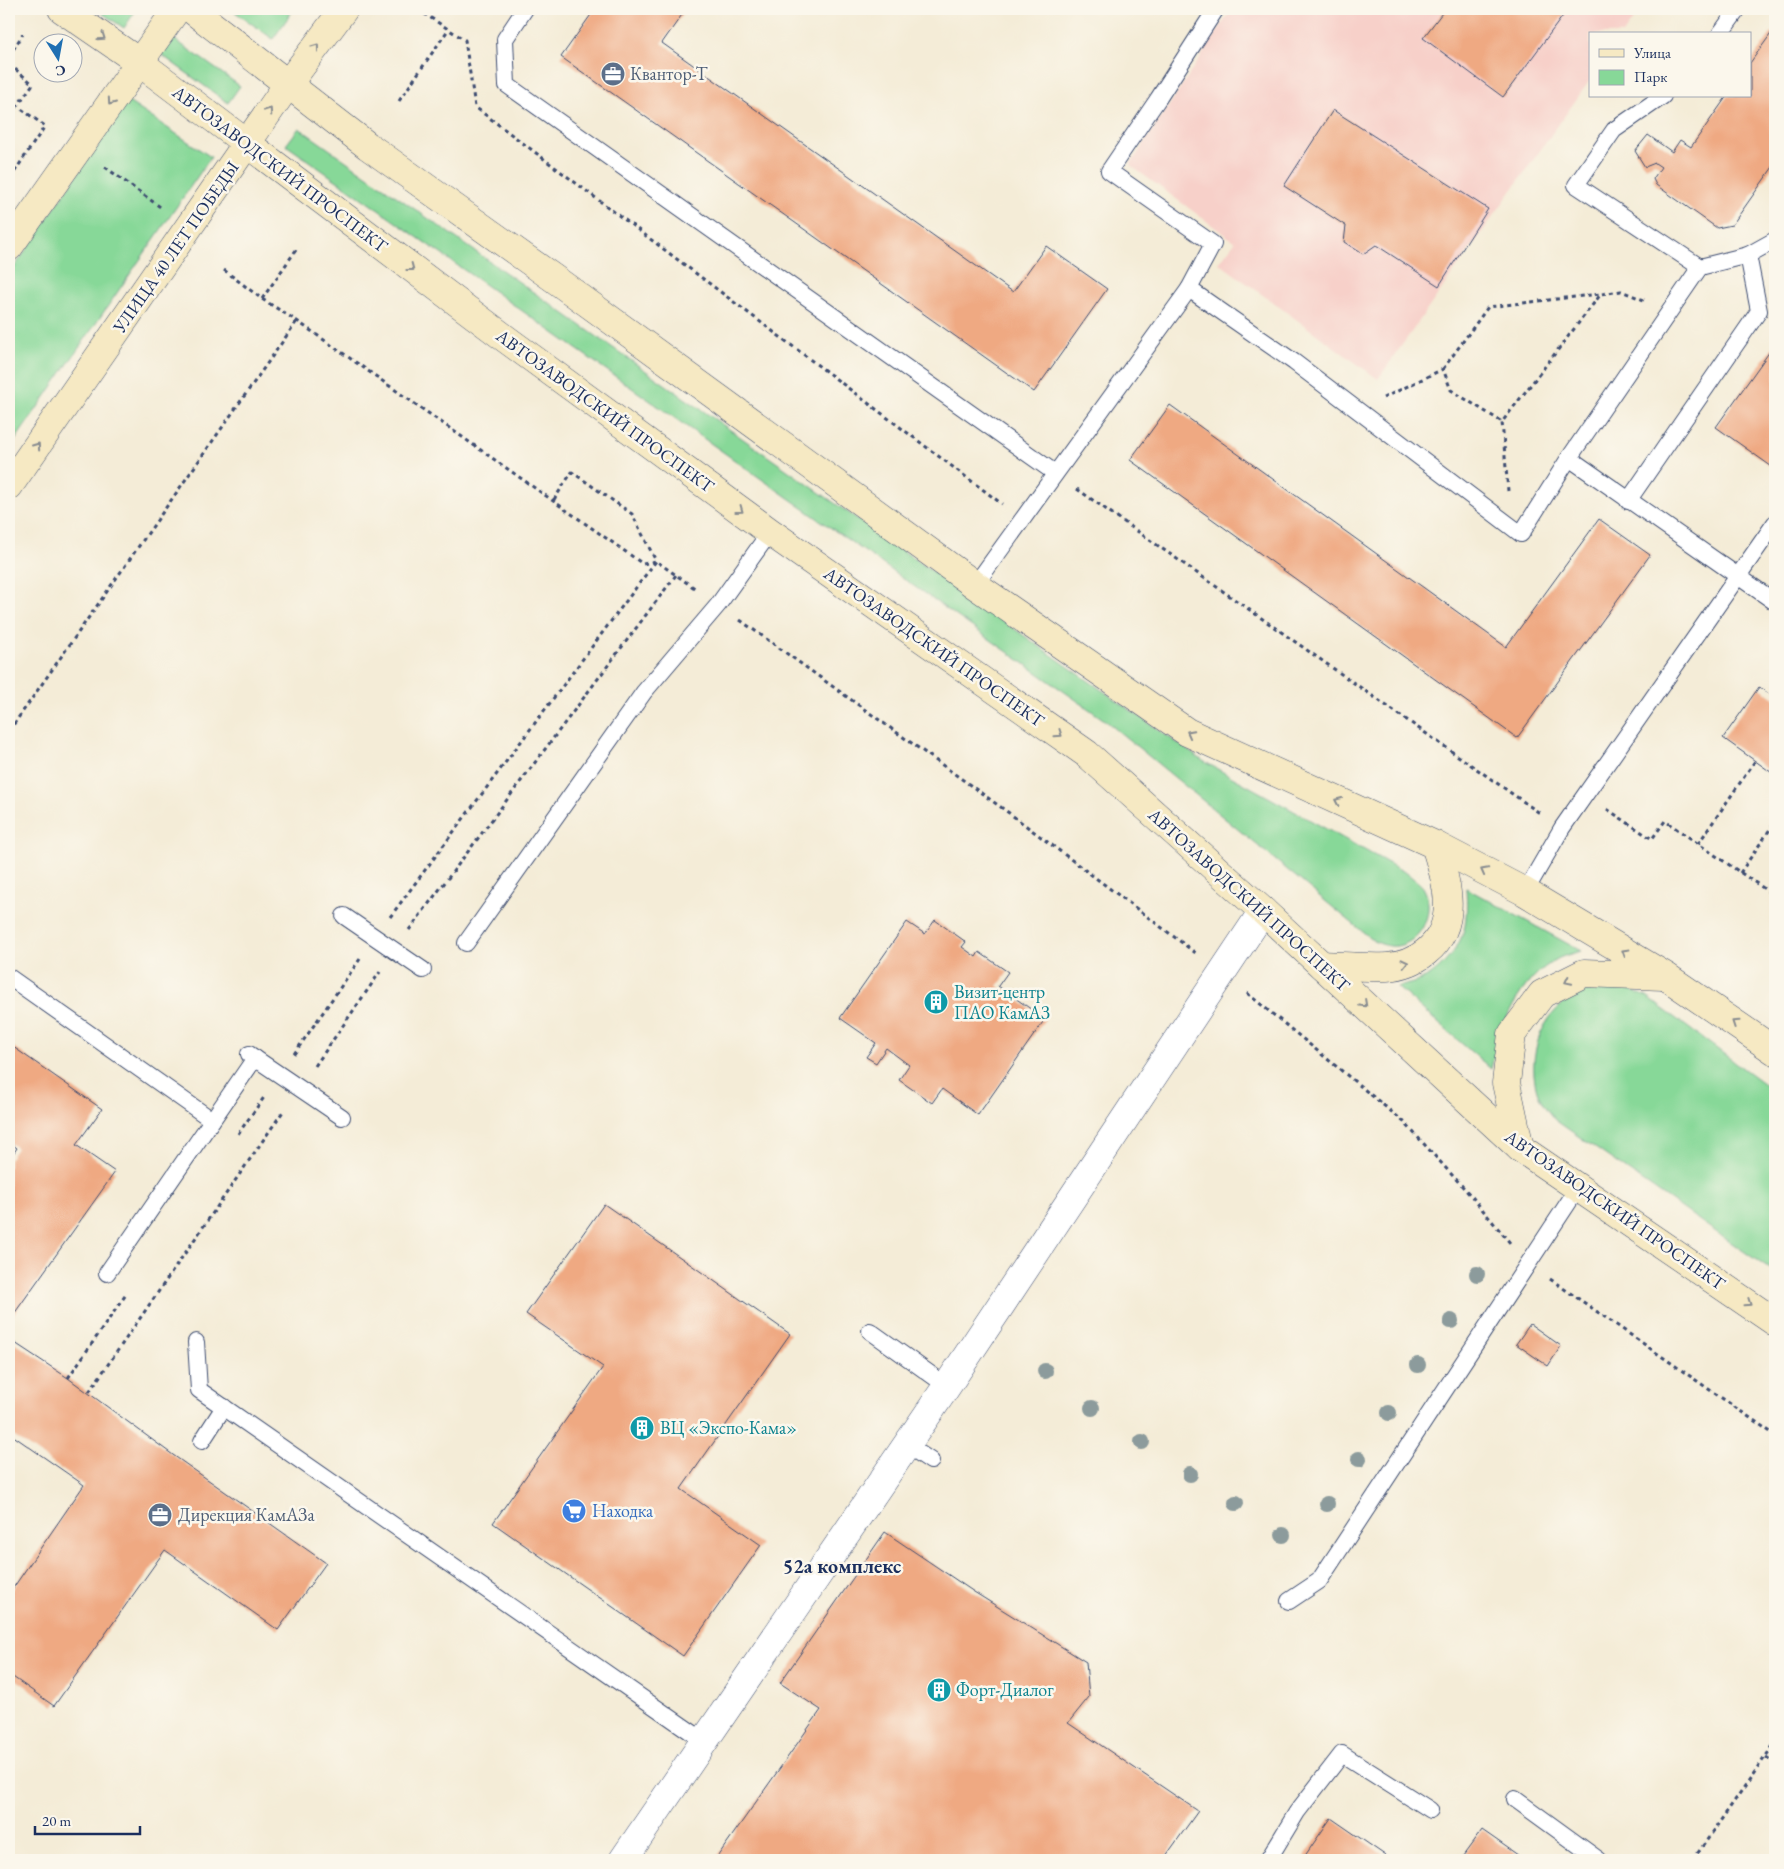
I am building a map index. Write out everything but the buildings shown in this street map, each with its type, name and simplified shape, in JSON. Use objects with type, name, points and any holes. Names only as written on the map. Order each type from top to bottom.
[{"type":"street","name":"АВТОЗАВОДСКИЙ ПРОСПЕКТ","points":[[62,9],[139,62],[506,339],[770,532],[1087,754],[1263,911],[1520,1148],[1775,1322]]},
{"type":"street","points":[[9,247],[177,9]]},
{"type":"street","points":[[190,9],[368,146],[556,280],[975,585],[1187,732],[1435,845],[1525,892],[1667,977],[1775,1050]]},
{"type":"street","name":"УЛИЦА 40 ЛЕТ ПОБЕДЫ","points":[[9,486],[288,84],[344,9]]},
{"type":"street","points":[[1322,965],[1389,967],[1416,961],[1432,948],[1444,930],[1449,910],[1446,881],[1435,845]]},
{"type":"street","points":[[623,1860],[947,1386],[1263,911]]},
{"type":"street","points":[[1520,1148],[1506,1083],[1512,1034],[1542,994],[1584,973],[1667,977]]},
{"type":"lane","points":[[526,9],[504,39],[507,86],[1055,473]]},
{"type":"lane","points":[[975,585],[1189,289],[1213,244],[1108,171],[1158,99],[1216,9]]},
{"type":"lane","points":[[1721,32],[1738,9]]},
{"type":"lane","points":[[1660,98],[1614,130],[1576,185],[1700,267]]},
{"type":"lane","points":[[1189,289],[1294,362],[1520,534],[1569,458],[1700,267],[1748,254],[1775,240]]},
{"type":"lane","points":[[1628,501],[1759,311],[1748,254]]},
{"type":"lane","points":[[1569,458],[1775,602]]},
{"type":"lane","points":[[1525,892],[1562,828],[1775,523]]},
{"type":"lane","points":[[466,943],[644,692],[718,605],[770,532]]},
{"type":"lane","points":[[344,916],[423,970]]},
{"type":"lane","points":[[9,977],[212,1120]]},
{"type":"lane","points":[[107,1273],[212,1120],[252,1056],[342,1117]]},
{"type":"lane","points":[[1289,1601],[1319,1581],[1578,1188]]},
{"type":"lane","points":[[870,1331],[947,1386]]},
{"type":"lane","points":[[196,1342],[200,1390],[704,1742]]},
{"type":"lane","points":[[202,1441],[224,1407]]},
{"type":"lane","points":[[907,1445],[931,1461]]},
{"type":"lane","points":[[1268,1860],[1296,1812],[1342,1754],[1430,1810]]},
{"type":"lane","points":[[1515,1799],[1599,1860]]},
{"type":"path","points":[[417,9],[465,40],[475,107],[1022,519]]},
{"type":"path","points":[[399,101],[448,30]]},
{"type":"path","points":[[9,56],[23,34]]},
{"type":"path","points":[[9,64],[33,84],[17,106],[9,111]]},
{"type":"path","points":[[9,180],[46,126],[17,106]]},
{"type":"path","points":[[102,165],[170,215]]},
{"type":"path","points":[[262,299],[296,250]]},
{"type":"path","points":[[224,270],[262,299],[297,321],[643,564],[656,561]]},
{"type":"path","points":[[1369,419],[1380,399],[1443,369],[1488,307],[1621,291],[1670,311]]},
{"type":"path","points":[[1511,527],[1502,422],[1601,294]]},
{"type":"path","points":[[9,731],[297,321]]},
{"type":"path","points":[[1443,369],[1450,390],[1502,422]]},
{"type":"path","points":[[89,1392],[427,904],[676,575],[656,561],[632,514],[572,472],[553,501]]},
{"type":"path","points":[[1055,473],[1562,828]]},
{"type":"path","points":[[234,1140],[408,890],[656,561]]},
{"type":"path","points":[[1698,844],[1755,761]]},
{"type":"path","points":[[1586,794],[1652,840],[1665,822],[1775,896]]},
{"type":"path","points":[[1740,873],[1775,822]]},
{"type":"path","points":[[68,1378],[131,1288]]},
{"type":"path","points":[[1693,1860],[1775,1743]]},
{"type":"path","points":[[1766,1757],[1775,1763]]},
{"type":"shaded area","points":[[1232,9],[1641,9],[1624,32],[1589,32],[1589,81],[1378,379],[1219,263],[1235,242],[1130,165]]},
{"type":"green space","points":[[96,9],[134,9],[136,10],[124,28]]},
{"type":"green space","points":[[231,9],[294,9],[273,39]]},
{"type":"green space","points":[[171,37],[240,86],[228,103],[159,53]]},
{"type":"green space","points":[[127,101],[211,157],[9,449],[9,275]]},
{"type":"green space","points":[[299,128],[1203,761],[1408,874],[1420,883],[1427,896],[1427,914],[1425,923],[1420,931],[1414,938],[1397,946],[1388,946],[1374,941],[1106,721],[286,145]]},
{"type":"green space","points":[[1466,888],[1581,951],[1559,958],[1545,967],[1522,991],[1506,1021],[1491,1069],[1397,987],[1417,982],[1429,976],[1448,959],[1462,937],[1464,930],[1466,920]]},
{"type":"green space","points":[[1606,986],[1626,988],[1647,997],[1775,1092],[1775,1273],[1555,1120],[1544,1105],[1536,1087],[1534,1061],[1536,1048],[1546,1024],[1562,1004],[1573,997]]},
{"type":"place","name":"Квантор-Т","points":[[613,74]]},
{"type":"place","name":"Визит-центр ПАО КамАЗ","points":[[936,1002]]},
{"type":"place","name":"ВЦ «Экспо-Кама»","points":[[642,1428]]},
{"type":"place","name":"Находка","points":[[574,1511]]},
{"type":"place","name":"Дирекция КамАЗа","points":[[160,1515]]},
{"type":"place","name":"Форт-Диалог","points":[[939,1690]]},
{"type":"district","name":"52а комплекс","points":[[842,1566]]}]
